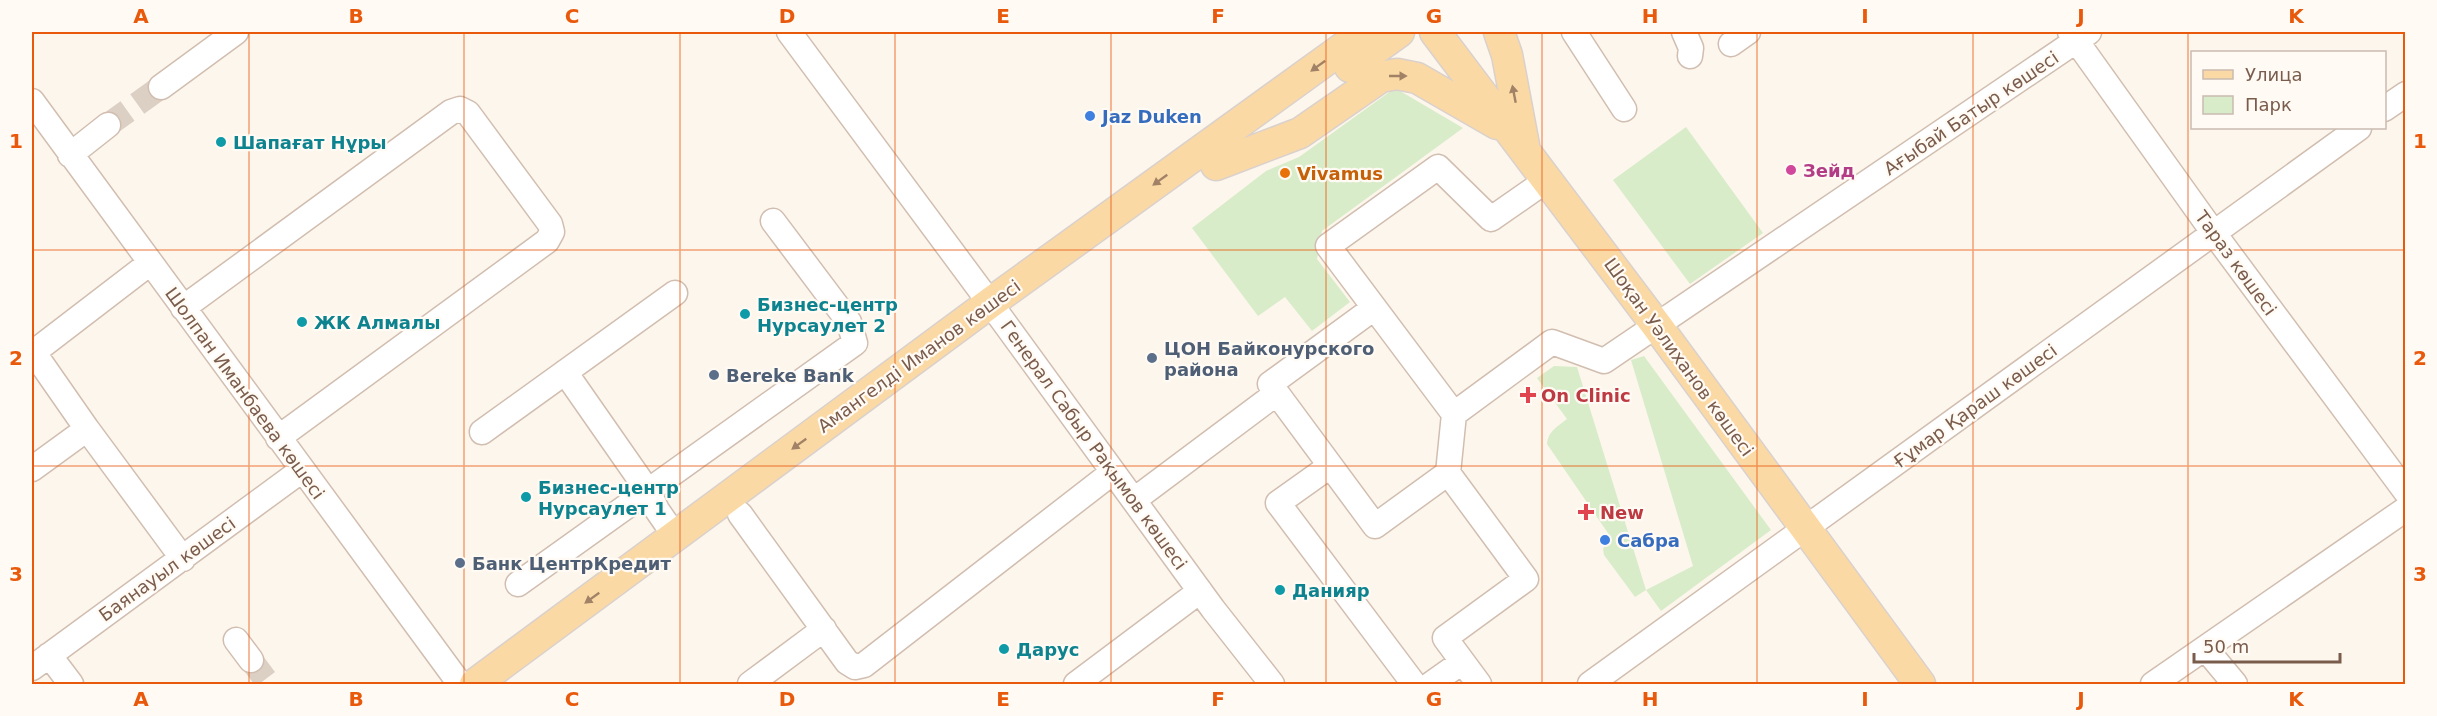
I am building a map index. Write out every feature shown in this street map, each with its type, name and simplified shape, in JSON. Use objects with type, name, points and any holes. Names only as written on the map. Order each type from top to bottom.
[{"type":"main road","name":"Амангелді Иманов көшесі","points":[[508,684],[740,514],[996,311],[1365,32]]},
{"type":"main road","name":"Амангелді Иманов көшесі","points":[[475,684],[675,536],[996,311],[1216,165],[1399,32]]},
{"type":"main road","name":"Шоқан Уәлиханов көшесі","points":[[1435,32],[1657,326],[1920,684]]},
{"type":"main road","points":[[1499,32],[1507,55],[1518,142]]},
{"type":"main road","points":[[1216,165],[1300,133],[1381,77],[1396,74],[1417,78],[1480,112],[1518,142]]},
{"type":"street","points":[[161,87],[236,32]]},
{"type":"street","name":"Генерал Сабыр Рақымов көшесі","points":[[789,32],[1200,591],[1272,684]]},
{"type":"street","points":[[1574,32],[1624,109]]},
{"type":"street","points":[[1684,32],[1691,48],[1690,56]]},
{"type":"street","name":"Тараз көшесі","points":[[2078,35],[2213,232],[2406,492]]},
{"type":"street","name":"Ағыбай Батыр көшесі","points":[[1454,414],[1552,342],[1604,361],[2078,35]]},
{"type":"street","points":[[2386,108],[2406,94]]},
{"type":"street","name":"Шолпан Иманбаева көшесі","points":[[32,101],[460,684]]},
{"type":"street","points":[[183,308],[452,112],[460,109],[468,112],[550,224],[552,232],[547,241],[278,438]]},
{"type":"street","points":[[70,155],[108,125]]},
{"type":"street","name":"Ғұмар Қараш көшесі","points":[[1590,684],[2358,129]]},
{"type":"street","points":[[1479,684],[1445,638],[1526,579],[1448,473],[1454,414],[1328,246],[1438,167],[1491,219],[1547,180]]},
{"type":"street","points":[[518,584],[855,342],[849,322],[773,221]]},
{"type":"street","points":[[150,263],[33,351],[87,429],[183,559]]},
{"type":"street","points":[[482,432],[675,293]]},
{"type":"street","points":[[1374,308],[1270,384],[1375,526],[1448,473]]},
{"type":"street","points":[[565,372],[648,491],[657,510],[675,536]]},
{"type":"street","points":[[1134,500],[1277,393]]},
{"type":"street","points":[[32,469],[87,429]]},
{"type":"street","points":[[1330,466],[1278,503],[1414,684]]},
{"type":"street","name":"Баянауыл көшесі","points":[[40,661],[183,559],[302,470]]},
{"type":"street","points":[[740,514],[848,662],[855,667],[864,665],[1113,472]]},
{"type":"street","points":[[2153,684],[2406,509]]},
{"type":"street","points":[[1076,684],[1200,591]]},
{"type":"street","points":[[750,684],[824,628]]},
{"type":"street","points":[[236,640],[251,660]]},
{"type":"street","points":[[2205,648],[2235,684]]},
{"type":"street","points":[[40,661],[71,684]]},
{"type":"street","points":[[1431,684],[1462,662]]},
{"type":"green space","points":[[1395,88],[1463,128],[1322,231],[1317,259],[1350,302],[1312,331],[1285,297],[1258,316],[1192,228],[1266,171],[1299,157]]},
{"type":"green space","points":[[1686,127],[1763,233],[1690,284],[1613,180]]},
{"type":"green space","points":[[1644,356],[1771,530],[1661,611],[1646,590],[1693,566],[1631,360]]},
{"type":"green space","points":[[1554,366],[1577,367],[1646,590],[1635,597],[1604,555],[1603,549],[1610,536],[1547,444],[1551,432],[1567,419],[1537,378]]},
{"type":"tunnel","points":[[108,125],[161,87]]},
{"type":"tunnel","points":[[251,660],[269,684]]},
{"type":"place","name":"Jaz Duken","points":[[1090,116]]},
{"type":"place","name":"Шапағат Нұры","points":[[221,142]]},
{"type":"place","name":"Зейд","points":[[1791,170]]},
{"type":"place","name":"Vivamus","points":[[1285,173]]},
{"type":"place","name":"Бизнес-центр Нурсаулет 2","points":[[745,314]]},
{"type":"place","name":"ЖК Алмалы","points":[[302,322]]},
{"type":"place","name":"ЦОН Байконурского района","points":[[1152,358]]},
{"type":"place","name":"Bereke Bank","points":[[714,375]]},
{"type":"place","name":"On Clinic","points":[[1528,395]]},
{"type":"place","name":"Бизнес-центр Нурсаулет 1","points":[[526,497]]},
{"type":"place","name":"New","points":[[1586,512]]},
{"type":"place","name":"Сабра","points":[[1605,540]]},
{"type":"place","name":"Банк ЦентрКредит","points":[[460,563]]},
{"type":"place","name":"Данияр","points":[[1280,590]]},
{"type":"place","name":"Дарус","points":[[1004,649]]}]
